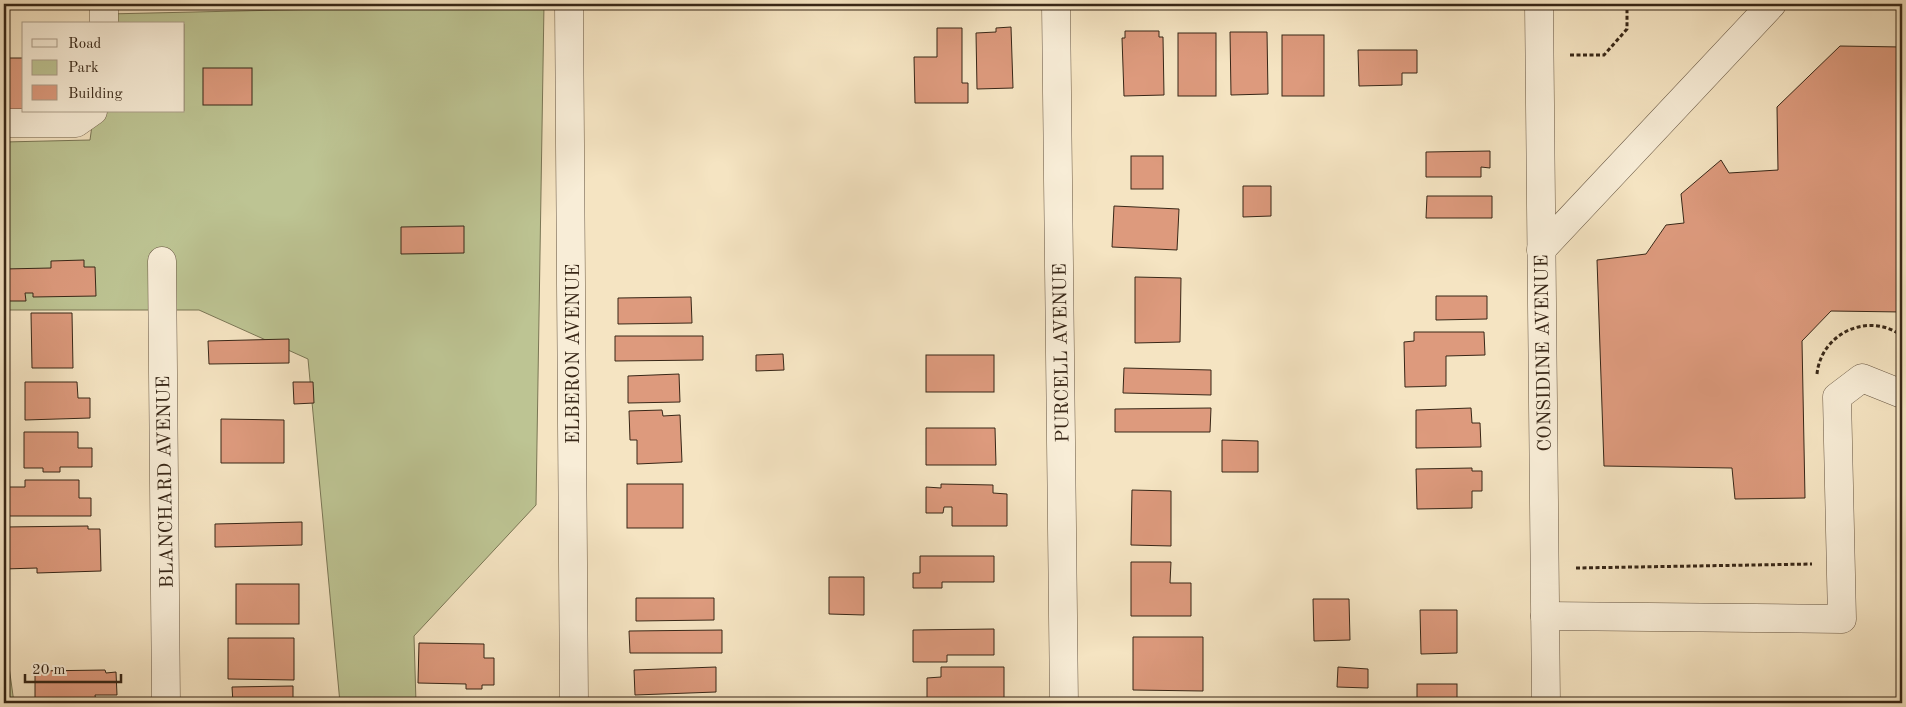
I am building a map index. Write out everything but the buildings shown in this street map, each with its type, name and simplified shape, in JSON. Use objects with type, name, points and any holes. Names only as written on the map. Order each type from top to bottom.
[{"type":"street","points":[[104,4],[104,22]]},
{"type":"street","name":"ELBERON AVENUE","points":[[569,4],[574,703]]},
{"type":"street","name":"PURCELL AVENUE","points":[[1056,4],[1064,703]]},
{"type":"street","name":"CONSIDINE AVENUE","points":[[1539,4],[1546,703]]},
{"type":"street","points":[[1541,250],[1772,4]]},
{"type":"street","points":[[4,123],[76,122],[91,112]]},
{"type":"street","name":"BLANCHARD AVENUE","points":[[162,261],[166,703]]},
{"type":"street","points":[[1545,616],[1842,618],[1837,397],[1862,378],[1902,394]]},
{"type":"path","points":[[1571,55],[1604,55],[1627,29],[1627,4]]},
{"type":"path","points":[[1818,381],[1818,363],[1828,344],[1847,330],[1868,324],[1893,329],[1902,336]]},
{"type":"path","points":[[1575,568],[1813,564]]},
{"type":"green space","points":[[544,4],[536,505],[414,636],[416,703],[340,703],[308,359],[199,310],[4,310],[4,142],[90,140],[94,112],[185,112],[185,22],[106,22],[107,14]]},
{"type":"green space","points":[[4,630],[14,703],[4,703]]}]
